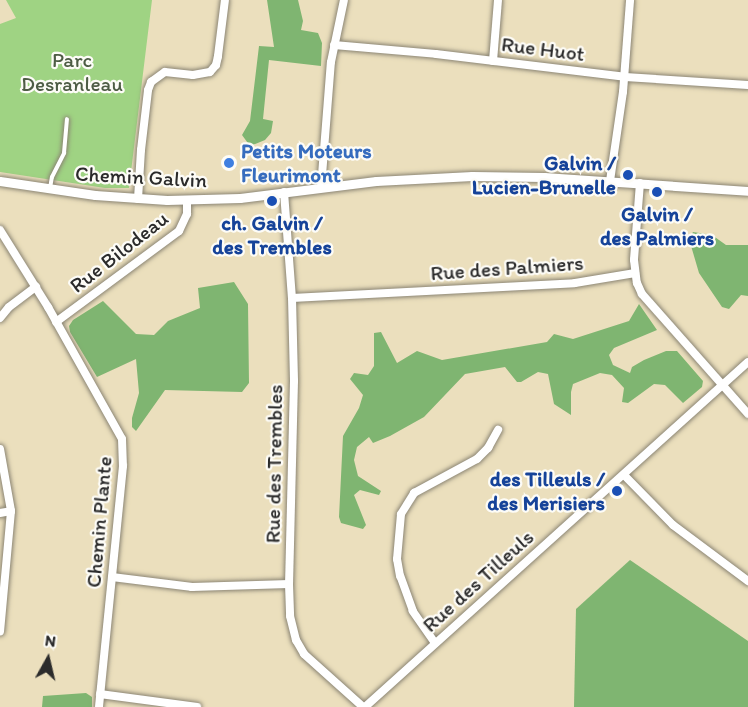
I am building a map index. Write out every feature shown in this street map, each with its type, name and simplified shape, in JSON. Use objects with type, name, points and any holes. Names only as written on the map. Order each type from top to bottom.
[{"type":"street","points":[[138,199],[148,90],[156,76],[165,72],[193,75],[210,72],[216,65],[225,0]]},
{"type":"street","points":[[321,188],[334,45],[344,0]]},
{"type":"street","points":[[493,61],[498,0]]},
{"type":"street","points":[[610,181],[625,77],[630,0]]},
{"type":"street","name":"Rue Huot","points":[[334,45],[625,77],[748,85]]},
{"type":"street","name":"Chemin Galvin","points":[[0,181],[138,199],[187,200],[455,176],[610,181],[748,191]]},
{"type":"street","points":[[640,183],[635,273],[642,294],[649,305],[748,414]]},
{"type":"street","name":"Rue des Trembles","points":[[284,192],[292,298],[295,418],[288,584],[290,616],[296,640],[304,654],[364,707]]},
{"type":"street","name":"Rue Bilodeau","points":[[56,322],[179,231],[187,214],[187,200]]},
{"type":"street","name":"Chemin Plante","points":[[0,230],[56,322],[122,439],[124,457],[99,707]]},
{"type":"street","name":"Rue des Palmiers","points":[[292,298],[575,283],[635,273]]},
{"type":"street","points":[[0,318],[9,307],[36,288]]},
{"type":"street","name":"Rue des Tilleuls","points":[[364,707],[748,363]]},
{"type":"street","points":[[435,643],[413,611],[400,576],[397,551],[401,514],[414,493],[477,459],[488,448],[498,430]]},
{"type":"street","points":[[0,448],[11,511],[0,631]]},
{"type":"street","points":[[624,475],[674,525],[748,581]]},
{"type":"street","points":[[0,513],[11,511]]},
{"type":"street","points":[[112,577],[192,587],[288,584]]},
{"type":"street","points":[[100,694],[197,707]]},
{"type":"lane","points":[[50,189],[52,177],[64,153],[67,119]]},
{"type":"green space","name":"Parc Desranleau","points":[[6,0],[152,0],[129,188],[105,188],[0,172],[0,24],[16,18]]},
{"type":"green space","points":[[267,0],[298,0],[303,21],[301,30],[318,33],[322,43],[321,66],[269,60],[263,119],[273,121],[271,133],[265,140],[250,146],[242,135],[250,121],[259,46],[274,47]]},
{"type":"green space","points":[[693,232],[712,235],[726,245],[748,245],[748,296],[741,295],[729,309],[722,307],[699,273],[689,239]]},
{"type":"green space","points":[[234,282],[248,304],[249,383],[242,392],[165,390],[136,431],[132,427],[132,418],[139,393],[136,359],[97,377],[70,332],[69,326],[73,320],[103,301],[136,334],[154,335],[168,321],[200,308],[198,288]]},
{"type":"green space","points":[[639,304],[657,330],[614,348],[609,355],[613,365],[630,373],[632,367],[644,360],[666,351],[677,351],[703,381],[702,387],[683,403],[665,385],[654,384],[628,403],[622,402],[624,388],[612,375],[600,373],[573,384],[571,415],[554,404],[548,374],[538,372],[517,382],[505,367],[465,374],[424,417],[373,443],[369,437],[357,447],[354,460],[358,476],[381,491],[379,495],[360,490],[354,495],[366,525],[363,529],[341,523],[339,517],[343,436],[359,408],[363,395],[350,379],[354,373],[368,375],[374,366],[374,333],[381,332],[397,363],[417,351],[442,360],[547,342],[554,334],[573,339],[629,321]]},
{"type":"green space","points":[[630,560],[748,641],[748,707],[574,707],[576,609]]},
{"type":"green space","points":[[86,693],[92,697],[92,707],[42,707],[43,696]]},
{"type":"place","name":"Petits Moteurs Fleurimont","points":[[229,163]]},
{"type":"place","name":"Galvin / Lucien-Brunelle","points":[[628,175]]},
{"type":"place","name":"Galvin / des Palmiers","points":[[657,192]]},
{"type":"place","name":"ch. Galvin / des Trembles","points":[[272,201]]},
{"type":"place","name":"des Tilleuls / des Merisiers","points":[[617,491]]}]
